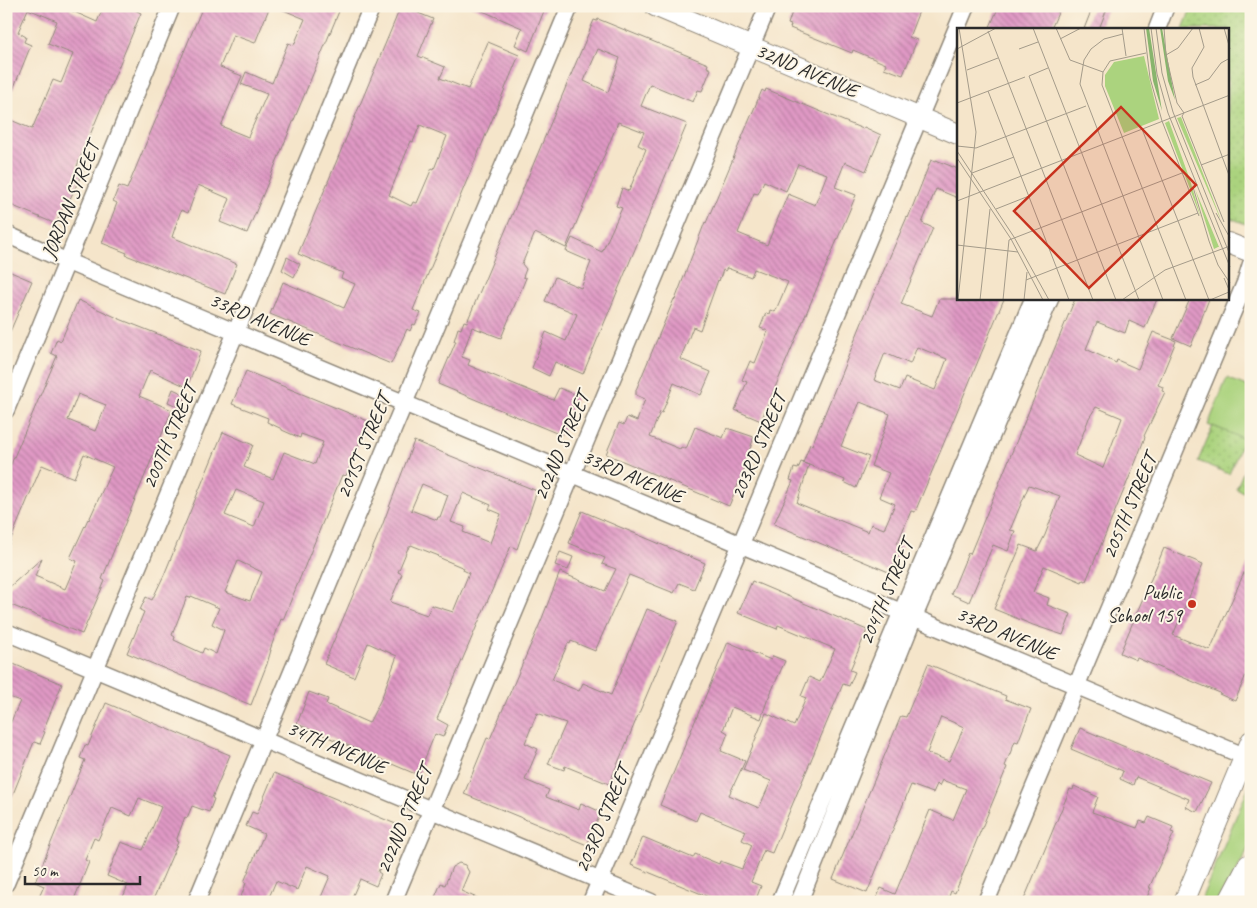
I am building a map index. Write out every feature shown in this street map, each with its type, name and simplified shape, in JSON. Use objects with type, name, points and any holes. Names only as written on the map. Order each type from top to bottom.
[{"type":"highway","points":[[1233,902],[1251,868]]},
{"type":"street","name":"JORDAN STREET","points":[[6,410],[172,6]]},
{"type":"street","name":"200TH STREET","points":[[6,883],[372,6]]},
{"type":"street","name":"201ST STREET","points":[[196,902],[570,6]]},
{"type":"street","name":"32ND AVENUE","points":[[655,6],[957,134]]},
{"type":"street","name":"202ND STREET","points":[[393,902],[768,6]]},
{"type":"street","name":"203RD STREET","points":[[590,902],[966,6]]},
{"type":"street","points":[[1157,28],[1166,6]]},
{"type":"street","name":"33RD AVENUE","points":[[6,234],[68,262],[1077,685],[1248,749]]},
{"type":"street","points":[[1230,245],[1251,252]]},
{"type":"street","name":"205TH STREET","points":[[986,902],[1246,283],[1251,264]]},
{"type":"street","name":"204TH STREET","points":[[799,902],[907,614],[1033,300]]},
{"type":"street","name":"204TH STREET","points":[[780,902],[907,614],[1050,300]]},
{"type":"street","name":"34TH AVENUE","points":[[6,632],[651,902]]},
{"type":"street","points":[[1184,902],[1248,749]]},
{"type":"green space","points":[[1192,6],[1251,6],[1251,226],[1230,218],[1230,28],[1183,28]]},
{"type":"green space","points":[[1227,378],[1251,388],[1251,435],[1248,442],[1208,425]]},
{"type":"green space","points":[[1213,426],[1244,439],[1229,474],[1198,461]]},
{"type":"green space","points":[[1251,454],[1251,495],[1236,489]]},
{"type":"green space","points":[[1251,781],[1251,843],[1221,902],[1200,902]]},
{"type":"building","points":[[6,6],[72,6],[70,10],[97,22],[104,6],[127,6],[141,13],[77,166],[84,169],[70,199],[67,198],[56,224],[6,203],[6,118],[32,129],[53,80],[61,83],[73,54],[48,44],[57,21],[28,9],[18,32],[26,37],[24,42],[31,45],[6,107]]},
{"type":"building","points":[[203,6],[270,6],[255,43],[233,35],[220,67],[242,76],[221,126],[248,137],[267,94],[241,84],[246,72],[272,83],[288,43],[294,45],[305,19],[274,6],[332,6],[340,9],[247,233],[220,222],[230,199],[198,185],[188,213],[181,210],[172,237],[237,264],[225,294],[126,255],[127,253],[102,243],[117,203],[113,201],[119,186],[127,189]]},
{"type":"building","points":[[401,6],[433,19],[418,56],[445,67],[440,78],[468,89],[488,42],[519,55],[413,310],[421,313],[410,331],[407,329],[391,364],[270,314],[283,282],[344,308],[355,284],[341,278],[343,273],[298,254]],"holes":[[[420,125],[447,136],[434,169],[432,168],[417,203],[413,202],[411,206],[389,195],[411,141],[413,142]]]},
{"type":"building","points":[[471,6],[546,6],[528,51],[515,45],[522,28]]},
{"type":"building","points":[[794,6],[921,6],[909,37],[917,40],[903,75],[884,68],[886,64],[853,50],[852,53],[790,28],[791,25],[788,24]]},
{"type":"building","points":[[999,6],[1061,6],[1051,28],[989,28]]},
{"type":"building","points":[[1093,6],[1108,6],[1099,28],[1084,28]]},
{"type":"building","points":[[598,19],[708,64],[707,67],[711,69],[702,91],[698,90],[693,102],[650,84],[641,106],[687,124],[583,374],[555,362],[549,376],[532,368],[546,332],[566,341],[577,314],[545,301],[555,277],[581,288],[591,262],[566,251],[572,238],[602,252],[622,208],[616,206],[622,188],[629,191],[646,149],[638,145],[644,132],[618,122],[566,248],[535,233],[522,264],[526,269],[523,277],[526,278],[501,338],[472,327],[462,357],[470,360],[468,365],[553,400],[559,388],[577,395],[561,435],[438,384],[456,341],[454,341],[458,328],[461,329],[464,321],[467,322],[594,20],[597,21]],"holes":[[[598,49],[620,58],[608,92],[584,81]]]},
{"type":"building","points":[[766,89],[881,135],[866,171],[845,162],[835,187],[856,195],[761,421],[735,410],[747,382],[742,380],[750,361],[755,363],[768,331],[760,328],[766,313],[769,314],[770,310],[775,312],[788,282],[754,269],[751,277],[727,268],[725,271],[723,270],[718,280],[700,330],[693,327],[680,359],[711,372],[701,395],[674,383],[650,437],[680,449],[681,447],[686,449],[695,427],[723,438],[727,428],[754,437],[749,452],[751,453],[729,506],[606,454],[619,423],[624,425],[627,417],[637,421],[645,399],[636,395],[636,390],[762,90],[765,92]],"holes":[[[798,164],[827,174],[815,205],[788,194],[767,245],[738,233],[754,193],[758,194],[764,181],[786,191]]]},
{"type":"building","points":[[931,160],[935,162],[936,160],[957,169],[957,198],[936,189],[922,223],[933,228],[901,304],[932,316],[939,299],[1004,300],[915,512],[911,511],[897,544],[902,546],[891,573],[774,524],[793,481],[790,480],[794,468],[798,469],[801,462],[803,463],[810,444],[812,445]],"holes":[[[917,347],[947,359],[935,390],[905,378],[900,390],[874,380],[885,353],[910,364]],[[860,402],[890,414],[871,466],[889,473],[879,497],[895,504],[884,529],[871,524],[868,532],[797,503],[809,465],[845,480],[844,482],[856,488],[869,457],[841,446]]]},
{"type":"building","points":[[287,257],[300,264],[294,277],[282,270]]},
{"type":"building","points":[[6,270],[32,281],[6,341]]},
{"type":"building","points":[[78,300],[122,320],[201,351],[187,387],[150,370],[139,396],[172,410],[102,579],[105,581],[82,634],[6,603],[6,590],[42,558],[35,576],[65,589],[77,561],[70,558],[113,467],[84,454],[74,478],[42,465],[6,551],[6,476],[57,356],[51,353],[57,339],[61,341]],"holes":[[[78,394],[106,405],[95,431],[68,420]]]},
{"type":"building","points":[[1075,300],[1157,300],[1145,328],[1129,321],[1125,333],[1097,322],[1086,349],[1116,363],[1117,360],[1138,369],[1153,332],[1176,341],[1158,385],[1163,387],[1162,391],[1165,392],[1144,436],[1136,461],[1086,581],[1083,580],[1082,582],[1044,566],[1033,592],[1049,598],[1047,605],[1071,614],[1063,635],[994,609],[1021,545],[1037,551],[1060,496],[1029,485],[1010,530],[1015,531],[1008,551],[993,545],[969,602],[951,594],[968,553],[970,554]],"holes":[[[1096,407],[1122,418],[1103,468],[1075,455],[1089,418]]]},
{"type":"building","points":[[1190,300],[1209,300],[1191,346],[1173,338]]},
{"type":"building","points":[[246,371],[368,421],[346,476],[342,475],[283,620],[281,619],[267,664],[251,705],[127,653],[144,612],[140,610],[146,597],[152,600],[164,575],[223,432],[253,445],[244,467],[273,479],[284,452],[315,464],[323,442],[301,434],[300,438],[267,422],[268,418],[232,404]],"holes":[[[236,490],[264,501],[254,527],[225,515]],[[238,561],[262,572],[250,601],[225,592]],[[191,596],[219,608],[212,624],[224,630],[216,654],[204,648],[202,653],[174,640],[175,637],[172,635],[187,597],[190,598]]]},
{"type":"building","points":[[173,389],[186,395],[181,408],[168,402]]},
{"type":"building","points":[[414,441],[537,491],[517,549],[511,546],[437,719],[448,725],[443,737],[435,734],[418,775],[297,724],[309,692],[328,699],[326,704],[369,723],[382,697],[397,656],[368,643],[354,677],[324,664],[382,526]],"holes":[[[422,484],[448,495],[440,517],[437,520],[411,510]],[[463,493],[491,505],[489,509],[501,514],[490,543],[463,532],[465,527],[451,522]],[[411,545],[439,556],[464,568],[463,570],[469,573],[453,612],[431,605],[427,615],[390,602],[402,574],[398,572]]]},
{"type":"building","points":[[582,511],[705,563],[694,589],[679,583],[674,593],[629,575],[595,651],[571,641],[570,644],[568,643],[552,680],[579,691],[583,683],[611,695],[647,609],[678,621],[609,784],[565,766],[564,770],[548,764],[566,723],[537,713],[525,743],[538,749],[525,780],[549,790],[546,797],[579,810],[581,803],[601,812],[587,845],[464,794],[487,738],[490,739],[560,572],[605,591],[616,569],[602,564],[605,558],[569,543]]},
{"type":"building","name":"Public School 159","points":[[1164,548],[1203,564],[1173,635],[1210,650],[1251,557],[1251,663],[1235,701],[1137,658],[1136,660],[1120,653]]},
{"type":"building","points":[[560,552],[573,557],[568,570],[555,565]]},
{"type":"building","points":[[752,581],[867,630],[850,670],[855,672],[849,686],[843,684],[772,853],[764,850],[751,882],[761,886],[755,902],[721,902],[631,865],[643,837],[693,858],[695,854],[719,864],[720,861],[742,869],[752,845],[742,840],[746,831],[700,812],[696,821],[660,805],[728,642],[771,660],[773,656],[785,661],[761,719],[732,707],[723,730],[728,733],[721,751],[745,761],[729,795],[759,808],[771,781],[743,770],[766,713],[794,726],[806,698],[801,696],[809,677],[820,682],[835,649],[778,625],[777,629],[738,613]]},
{"type":"building","points":[[6,661],[62,684],[43,731],[45,732],[40,744],[34,742],[7,809],[6,733],[20,701],[6,696]]},
{"type":"building","points":[[928,664],[1006,696],[1005,699],[1031,709],[1018,742],[1015,741],[1005,766],[1007,767],[955,893],[951,891],[947,902],[875,902],[881,888],[895,894],[930,810],[953,820],[966,789],[942,780],[939,786],[937,784],[933,793],[911,785],[867,893],[833,879],[901,716],[906,717]],"holes":[[[941,717],[964,727],[949,761],[927,753]]]},
{"type":"building","points":[[106,703],[230,755],[212,798],[214,799],[209,812],[192,806],[187,818],[185,817],[176,841],[178,842],[152,902],[121,902],[128,885],[107,876],[121,842],[143,850],[161,807],[139,798],[131,816],[112,808],[98,840],[94,838],[85,860],[89,862],[73,902],[37,902],[44,886],[35,882],[85,760],[80,758],[85,745],[88,746]]},
{"type":"building","points":[[1080,728],[1211,783],[1197,812],[1186,807],[1189,799],[1136,777],[1133,785],[1120,779],[1123,771],[1071,749]]},
{"type":"building","points":[[274,773],[398,825],[378,872],[381,874],[376,886],[360,879],[350,902],[319,902],[330,876],[307,866],[297,890],[276,881],[267,902],[239,902],[246,883],[244,882],[264,834],[246,826],[252,812],[257,814]]},
{"type":"building","points":[[1074,786],[1098,797],[1092,812],[1137,828],[1140,821],[1146,823],[1149,817],[1173,827],[1171,832],[1174,833],[1149,888],[1151,888],[1145,902],[1023,902],[1070,789],[1073,790]]},
{"type":"building","points":[[459,863],[465,865],[469,872],[461,891],[486,902],[433,902],[441,883],[445,885],[452,867]]},
{"type":"place","name":"Public School 159","points":[[1192,604]]}]
